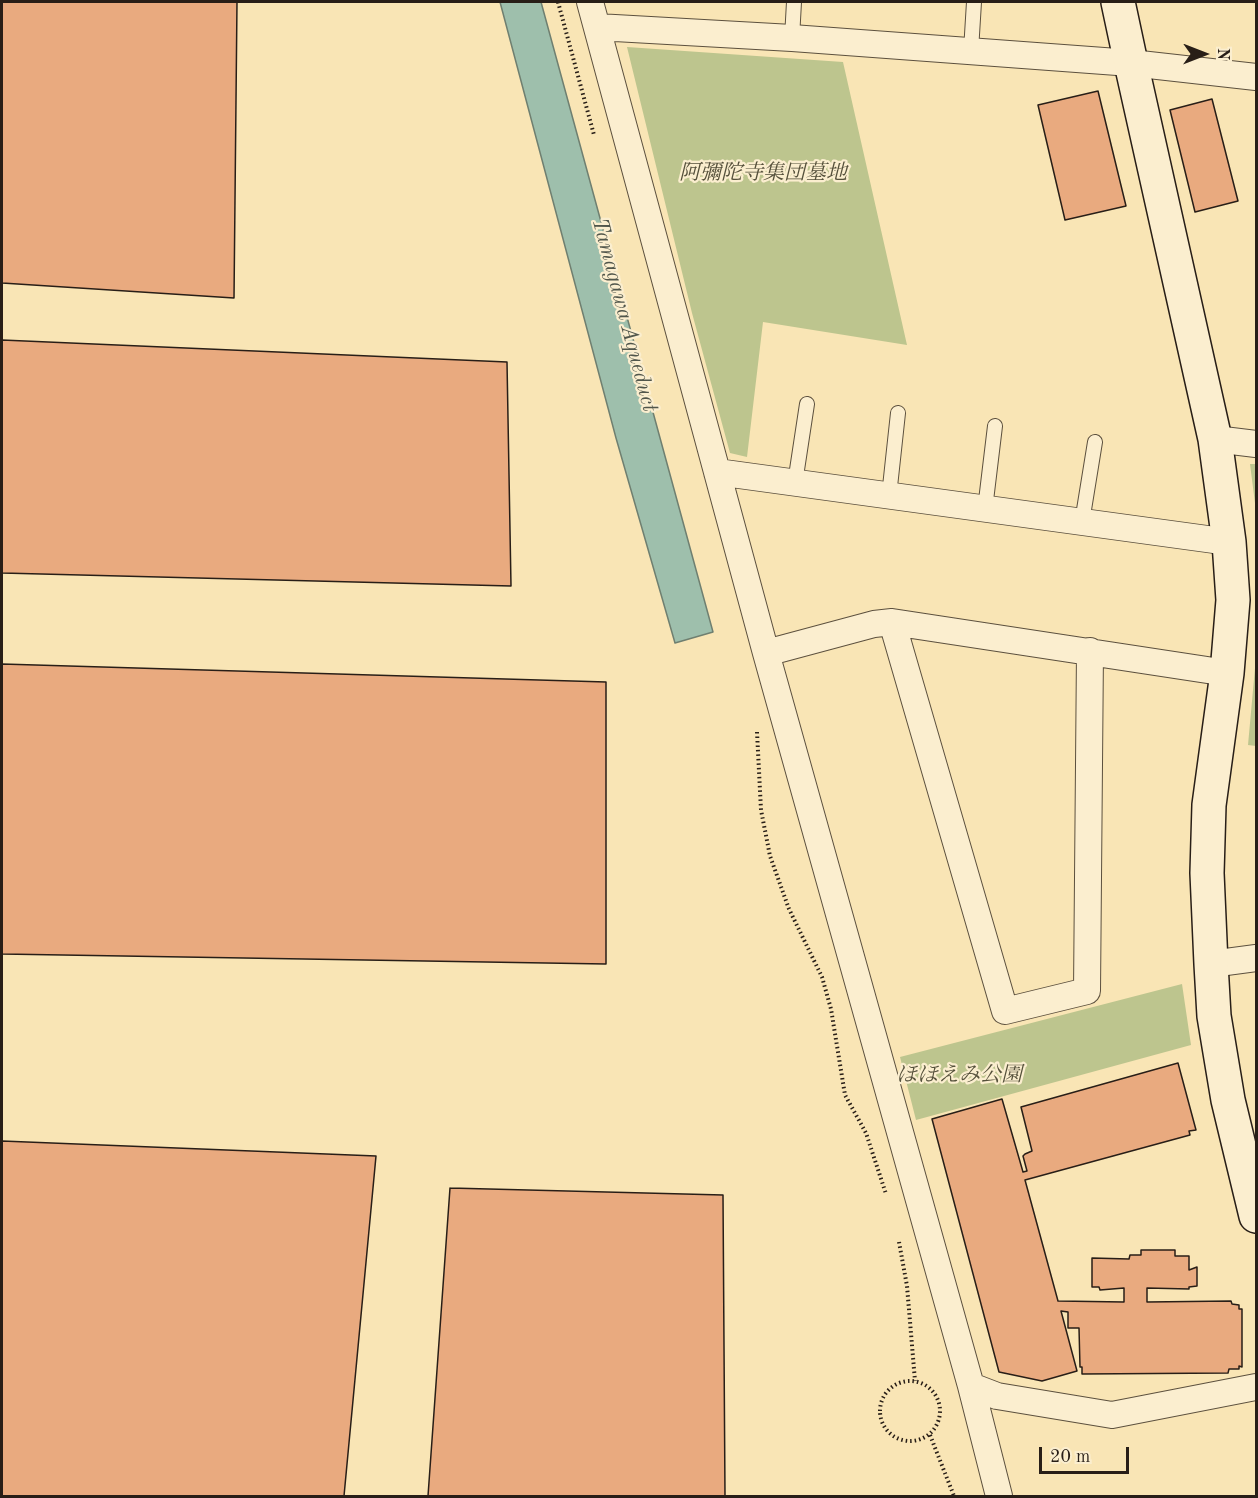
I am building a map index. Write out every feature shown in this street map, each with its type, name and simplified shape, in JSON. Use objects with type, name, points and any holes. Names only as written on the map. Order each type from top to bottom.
[{"type":"street","points":[[590,2],[766,653],[971,1386],[999,1497]]},
{"type":"street","points":[[1118,2],[1215,439],[1229,542],[1233,600],[1227,673],[1209,805],[1207,873],[1210,964],[1214,1016],[1228,1100],[1256,1210]]},
{"type":"street","points":[[597,27],[792,38],[1131,63],[1257,77]]},
{"type":"street","points":[[1215,439],[1257,444]]},
{"type":"street","points":[[717,472],[1229,542]]},
{"type":"street","points":[[766,653],[874,624],[892,622],[1227,673]]},
{"type":"street","points":[[892,622],[1005,1011],[1087,991],[1090,651]]},
{"type":"street","points":[[1210,964],[1257,958]]},
{"type":"street","points":[[971,1386],[997,1396],[1112,1415],[1257,1387]]},
{"type":"lane","points":[[792,38],[794,2]]},
{"type":"lane","points":[[971,51],[974,2]]},
{"type":"lane","points":[[795,483],[807,404]]},
{"type":"lane","points":[[889,496],[898,413]]},
{"type":"lane","points":[[985,509],[995,426]]},
{"type":"lane","points":[[1082,522],[1095,442]]},
{"type":"path","points":[[757,733],[761,810],[770,856],[789,909],[822,977],[831,1009],[845,1095],[866,1133],[886,1197]]},
{"type":"path","points":[[899,1240],[907,1286],[915,1381]]},
{"type":"path","points":[[915,1381],[925,1385],[933,1392],[941,1409],[940,1419],[930,1435],[913,1442],[895,1438],[887,1431],[880,1412],[887,1392],[895,1385],[915,1381]]},
{"type":"path","points":[[930,1435],[954,1497]]},
{"type":"green space","name":"阿彌陀寺集団墓地","points":[[627,47],[843,62],[907,345],[763,322],[747,457],[730,453],[692,313]]},
{"type":"green space","points":[[1250,464],[1256,464],[1256,511]]},
{"type":"green space","points":[[1256,657],[1256,746],[1248,745]]},
{"type":"green space","name":"ほほえみ公園","points":[[1182,984],[1191,1045],[916,1120],[900,1057]]},
{"type":"water","name":"Tamagawa Aqueduct","points":[[500,2],[541,2],[713,632],[675,643],[616,438]]},
{"type":"building","points":[[2,2],[237,2],[234,298],[2,283]]},
{"type":"building","points":[[1098,91],[1126,206],[1065,220],[1038,105]]},
{"type":"building","points":[[1212,99],[1238,201],[1195,212],[1170,110]]},
{"type":"building","points":[[2,340],[507,362],[511,586],[2,573]]},
{"type":"building","points":[[2,664],[606,682],[606,964],[2,954]]},
{"type":"building","points":[[1178,1063],[1196,1130],[1189,1131],[1190,1135],[1025,1180],[1058,1301],[1124,1302],[1124,1288],[1100,1290],[1099,1287],[1092,1287],[1092,1258],[1129,1259],[1130,1255],[1141,1255],[1141,1250],[1175,1250],[1175,1256],[1189,1256],[1189,1270],[1197,1267],[1197,1286],[1189,1287],[1189,1289],[1147,1288],[1147,1302],[1231,1301],[1232,1304],[1239,1305],[1239,1309],[1242,1309],[1242,1367],[1229,1369],[1228,1373],[1082,1374],[1079,1328],[1068,1328],[1068,1312],[1061,1311],[1077,1371],[1042,1381],[999,1372],[932,1119],[1002,1099],[1023,1172],[1027,1171],[1023,1156],[1032,1151],[1021,1107]]},
{"type":"building","points":[[2,1141],[376,1156],[344,1496],[2,1496]]},
{"type":"building","points":[[450,1188],[723,1195],[725,1496],[428,1496]]}]
